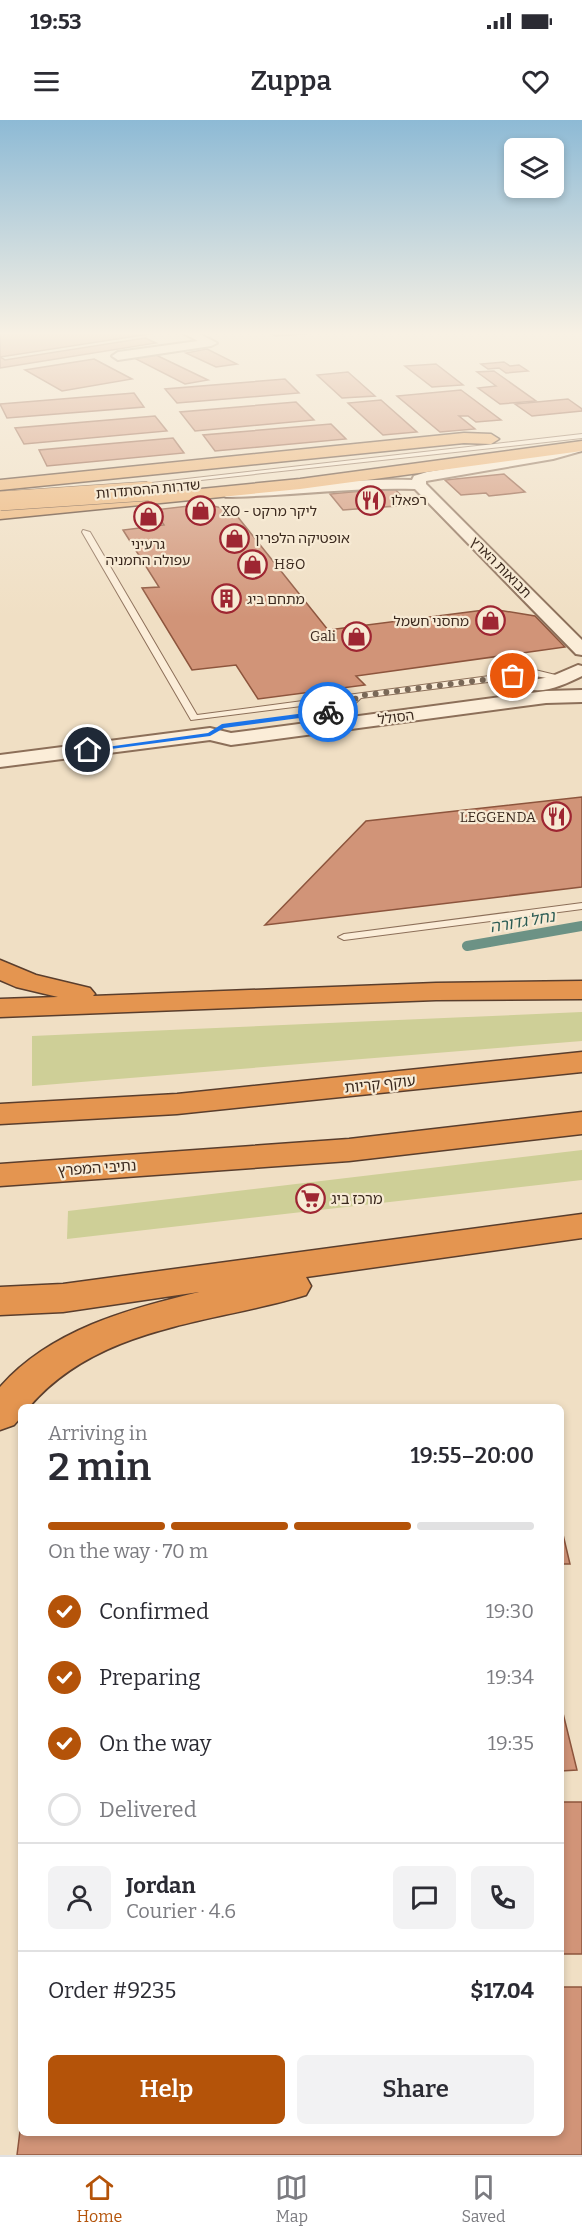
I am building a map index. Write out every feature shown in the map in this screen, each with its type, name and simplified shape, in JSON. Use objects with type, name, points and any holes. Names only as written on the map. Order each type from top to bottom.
[{"type":"highway","name":"שדרות ההסתדרות","points":[[0,494],[582,429]]},
{"type":"highway","points":[[0,485],[464,438],[491,439]]},
{"type":"highway","name":"שדרות ההסתדרות","points":[[0,501],[148,491],[582,445]]},
{"type":"highway","points":[[0,514],[300,484],[582,445]]},
{"type":"highway","points":[[0,969],[26,981],[48,987],[138,1005]]},
{"type":"highway","points":[[0,1008],[138,1005],[488,989],[582,990]]},
{"type":"highway","name":"עוקף קריות","points":[[0,1114],[177,1104],[582,1062]]},
{"type":"highway","name":"נתיבי המפרץ","points":[[0,1175],[349,1150],[582,1123]]},
{"type":"highway","points":[[0,1301],[63,1298],[582,1226]]},
{"type":"highway","points":[[0,1414],[13,1395],[50,1364],[105,1335],[157,1316],[526,1234]]},
{"type":"street","points":[[188,494],[279,492],[371,483],[418,485],[419,479],[427,476],[553,455],[582,445]]},
{"type":"street","name":"תבואות הארץ","points":[[418,485],[582,650]]},
{"type":"street","name":"הסולל","points":[[210,734],[222,726],[352,703],[540,685],[577,677]]},
{"type":"street","name":"הסולל","points":[[0,761],[210,734],[231,739],[554,696],[582,696]]},
{"type":"lane","points":[[0,494],[78,491],[582,436]]},
{"type":"lane","points":[[0,507],[78,491]]},
{"type":"lane","points":[[86,532],[194,718],[352,703]]},
{"type":"lane","points":[[344,937],[582,906]]},
{"type":"green space","points":[[582,1012],[582,1041],[32,1086],[32,1036]]},
{"type":"green space","points":[[582,1150],[582,1180],[67,1239],[68,1211]]},
{"type":"building","points":[[164,427],[167,431],[24,444],[15,428]]},
{"type":"building","points":[[192,427],[239,427],[195,431]]},
{"type":"building","points":[[296,427],[334,427],[346,439],[215,451],[203,435]]},
{"type":"building","points":[[374,427],[411,427],[417,432],[383,435]]},
{"type":"building","points":[[434,427],[472,427],[475,429],[440,432]]},
{"type":"building","points":[[173,438],[184,453],[47,466],[39,450]]},
{"type":"building","points":[[504,474],[525,492],[489,496],[486,493],[461,495],[445,480]]},
{"type":"building","name":"רפאלו","points":[[394,488],[410,505],[343,510],[330,494]]},
{"type":"building","name":"מתחם ביג","points":[[206,504],[233,511],[328,630],[492,609],[535,616],[565,647],[356,676],[365,685],[258,699],[236,665],[192,670],[142,588],[159,587],[123,530],[164,525],[154,510]]},
{"type":"building","points":[[582,797],[582,887],[265,925],[366,821]]},
{"type":"building","points":[[564,1539],[570,1564],[564,1564]]},
{"type":"building","points":[[564,1717],[577,1770],[564,1771]]},
{"type":"building","points":[[564,1802],[582,1802],[582,1954],[564,1954]]},
{"type":"building","points":[[564,1987],[582,1987],[582,2155],[17,2155],[19,2136],[564,2136]]},
{"type":"waterway","name":"נחל גדורה","points":[[467,946],[582,926]]},
{"type":"way so far","points":[[328,712],[345,710],[358,696],[513,676]]},
{"type":"place","name":"רפאלו","points":[[370,500]]},
{"type":"place","name":"XO - ליקר מרקט","points":[[200,511]]},
{"type":"place","name":"גרעיני עפולה החמניה","points":[[148,517]]},
{"type":"place","name":"אופטיקה הלפרין","points":[[234,538]]},
{"type":"place","name":"H&O","points":[[253,564]]},
{"type":"place","name":"מתחם ביג","points":[[226,599]]},
{"type":"place","name":"מחסני חשמל","points":[[490,621]]},
{"type":"place","name":"Gali","points":[[357,636]]},
{"type":"place","name":"LEGGENDA","points":[[557,817]]},
{"type":"place","name":"מרכז ביג","points":[[310,1199]]},
{"type":"route","points":[[88,750],[210,734],[222,726],[328,712]]}]
